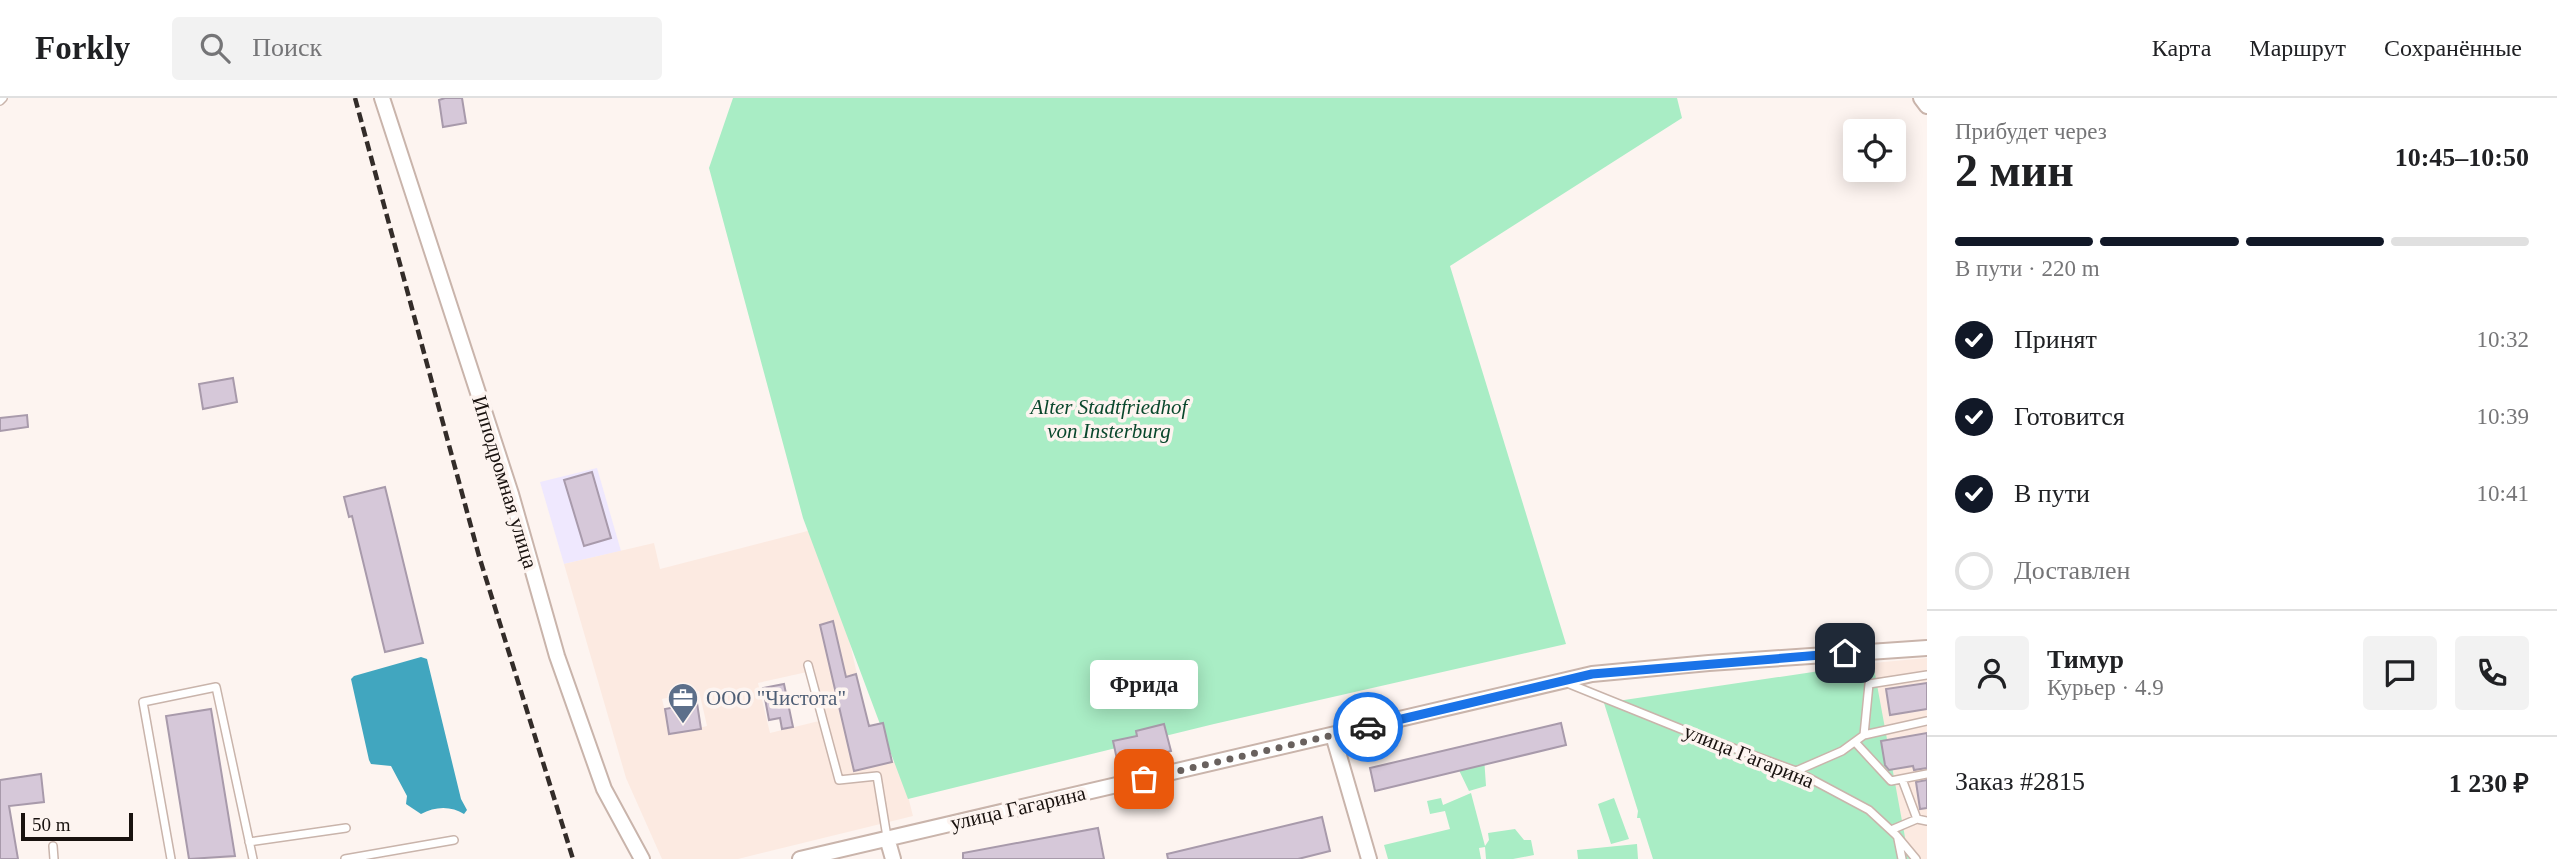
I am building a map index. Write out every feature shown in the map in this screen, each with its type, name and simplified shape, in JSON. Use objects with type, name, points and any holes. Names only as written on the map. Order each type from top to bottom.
[{"type":"street","name":"Ипподромная улица","points":[[382,98],[511,494],[557,656],[604,789],[642,859]]},
{"type":"street","points":[[1921,98],[1927,106]]},
{"type":"street","name":"улица Гагарина","points":[[800,859],[1592,674],[1927,648]]},
{"type":"street","points":[[1333,735],[1369,859]]},
{"type":"street","points":[[887,838],[892,859]]},
{"type":"lane","points":[[808,665],[839,780],[877,776],[887,838]]},
{"type":"lane","points":[[1864,735],[1869,684],[1927,675]]},
{"type":"lane","name":"улица Гагарина","points":[[1563,681],[1681,729],[1796,771],[1869,810],[1894,833],[1916,859]]},
{"type":"lane","points":[[171,859],[143,702],[216,687],[253,859]]},
{"type":"lane","points":[[1796,771],[1842,751],[1864,735],[1927,721]]},
{"type":"lane","points":[[1854,742],[1891,781],[1927,774]]},
{"type":"lane","points":[[1902,779],[1917,820]]},
{"type":"lane","points":[[1902,859],[1894,833],[1917,820],[1927,821]]},
{"type":"lane","points":[[249,842],[346,828]]},
{"type":"lane","points":[[345,859],[454,840]]},
{"type":"lane","points":[[53,846],[54,859]]},
{"type":"shaded area","points":[[597,468],[621,551],[564,564],[540,482]]},
{"type":"shaded area","points":[[823,527],[869,726],[883,723],[892,762],[899,761],[913,816],[738,859],[662,859],[626,778],[564,564],[654,543],[660,569]],"holes":[[[807,672],[819,721],[770,733],[758,683]],[[699,691],[707,726],[671,735],[662,699]]]},
{"type":"shaded area","points":[[1927,658],[1927,859],[1898,859],[1864,776],[1873,663]]},
{"type":"green space","name":"Alter Stadtfriedhof von Insterburg","points":[[733,98],[1677,98],[1682,118],[1450,266],[1566,644],[1214,724],[908,799],[803,518],[709,168]]},
{"type":"green space","points":[[1873,663],[1909,859],[1653,859],[1640,818],[1637,818],[1638,811],[1604,703]]},
{"type":"green space","points":[[1484,757],[1486,786],[1469,791],[1456,764]]},
{"type":"green space","points":[[1471,793],[1485,846],[1489,840],[1488,833],[1515,829],[1524,840],[1531,840],[1534,855],[1513,859],[1486,859],[1485,847],[1479,848],[1481,859],[1388,859],[1384,845],[1450,829],[1445,811],[1430,814],[1427,801],[1441,798],[1443,805]]},
{"type":"green space","points":[[1614,798],[1629,839],[1611,844],[1598,804]]},
{"type":"green space","points":[[1637,844],[1638,859],[1578,859],[1577,850]]},
{"type":"water","points":[[421,657],[427,659],[461,799],[467,810],[464,814],[443,808],[421,814],[406,804],[407,796],[391,766],[371,764],[369,760],[351,679]]},
{"type":"building","points":[[462,98],[466,123],[443,127],[439,100]]},
{"type":"building","points":[[233,378],[237,402],[203,409],[199,384]]},
{"type":"building","points":[[27,415],[28,427],[0,431],[0,418]]},
{"type":"building","points":[[592,472],[611,538],[584,546],[564,480]]},
{"type":"building","points":[[385,487],[423,643],[385,652],[352,516],[349,517],[344,497]]},
{"type":"building","points":[[833,621],[846,677],[856,674],[869,726],[883,723],[892,762],[854,771],[820,625]]},
{"type":"building","points":[[1927,683],[1927,709],[1890,715],[1886,689]]},
{"type":"building","points":[[784,684],[793,727],[782,729],[780,718],[769,720],[763,688]]},
{"type":"building","points":[[697,703],[701,729],[669,734],[665,709]]},
{"type":"building","points":[[211,709],[235,856],[189,859],[166,716]]},
{"type":"building","points":[[1561,723],[1566,745],[1375,791],[1370,768]]},
{"type":"building","points":[[1164,724],[1171,751],[1118,764],[1113,741],[1137,736],[1136,731]]},
{"type":"building","points":[[1927,733],[1927,768],[1914,770],[1913,766],[1889,770],[1885,765],[1881,741]]},
{"type":"building","points":[[41,774],[44,802],[9,806],[18,859],[0,859],[0,780]]},
{"type":"building","points":[[1927,780],[1927,808],[1920,809],[1916,782]]},
{"type":"building","points":[[1322,817],[1330,851],[1298,859],[1168,859],[1167,854]]},
{"type":"building","points":[[1098,828],[1104,859],[963,859],[963,853]]},
{"type":"railway","points":[[355,98],[479,556],[573,859]]},
{"type":"way so far","points":[[1144,779],[1368,727]]},
{"type":"place","name":"ООО \"Чистота\"","points":[[683,725]]},
{"type":"place","name":"Фрида","points":[[1144,779]]},
{"type":"route","points":[[1368,727],[1592,674],[1845,653]]}]
